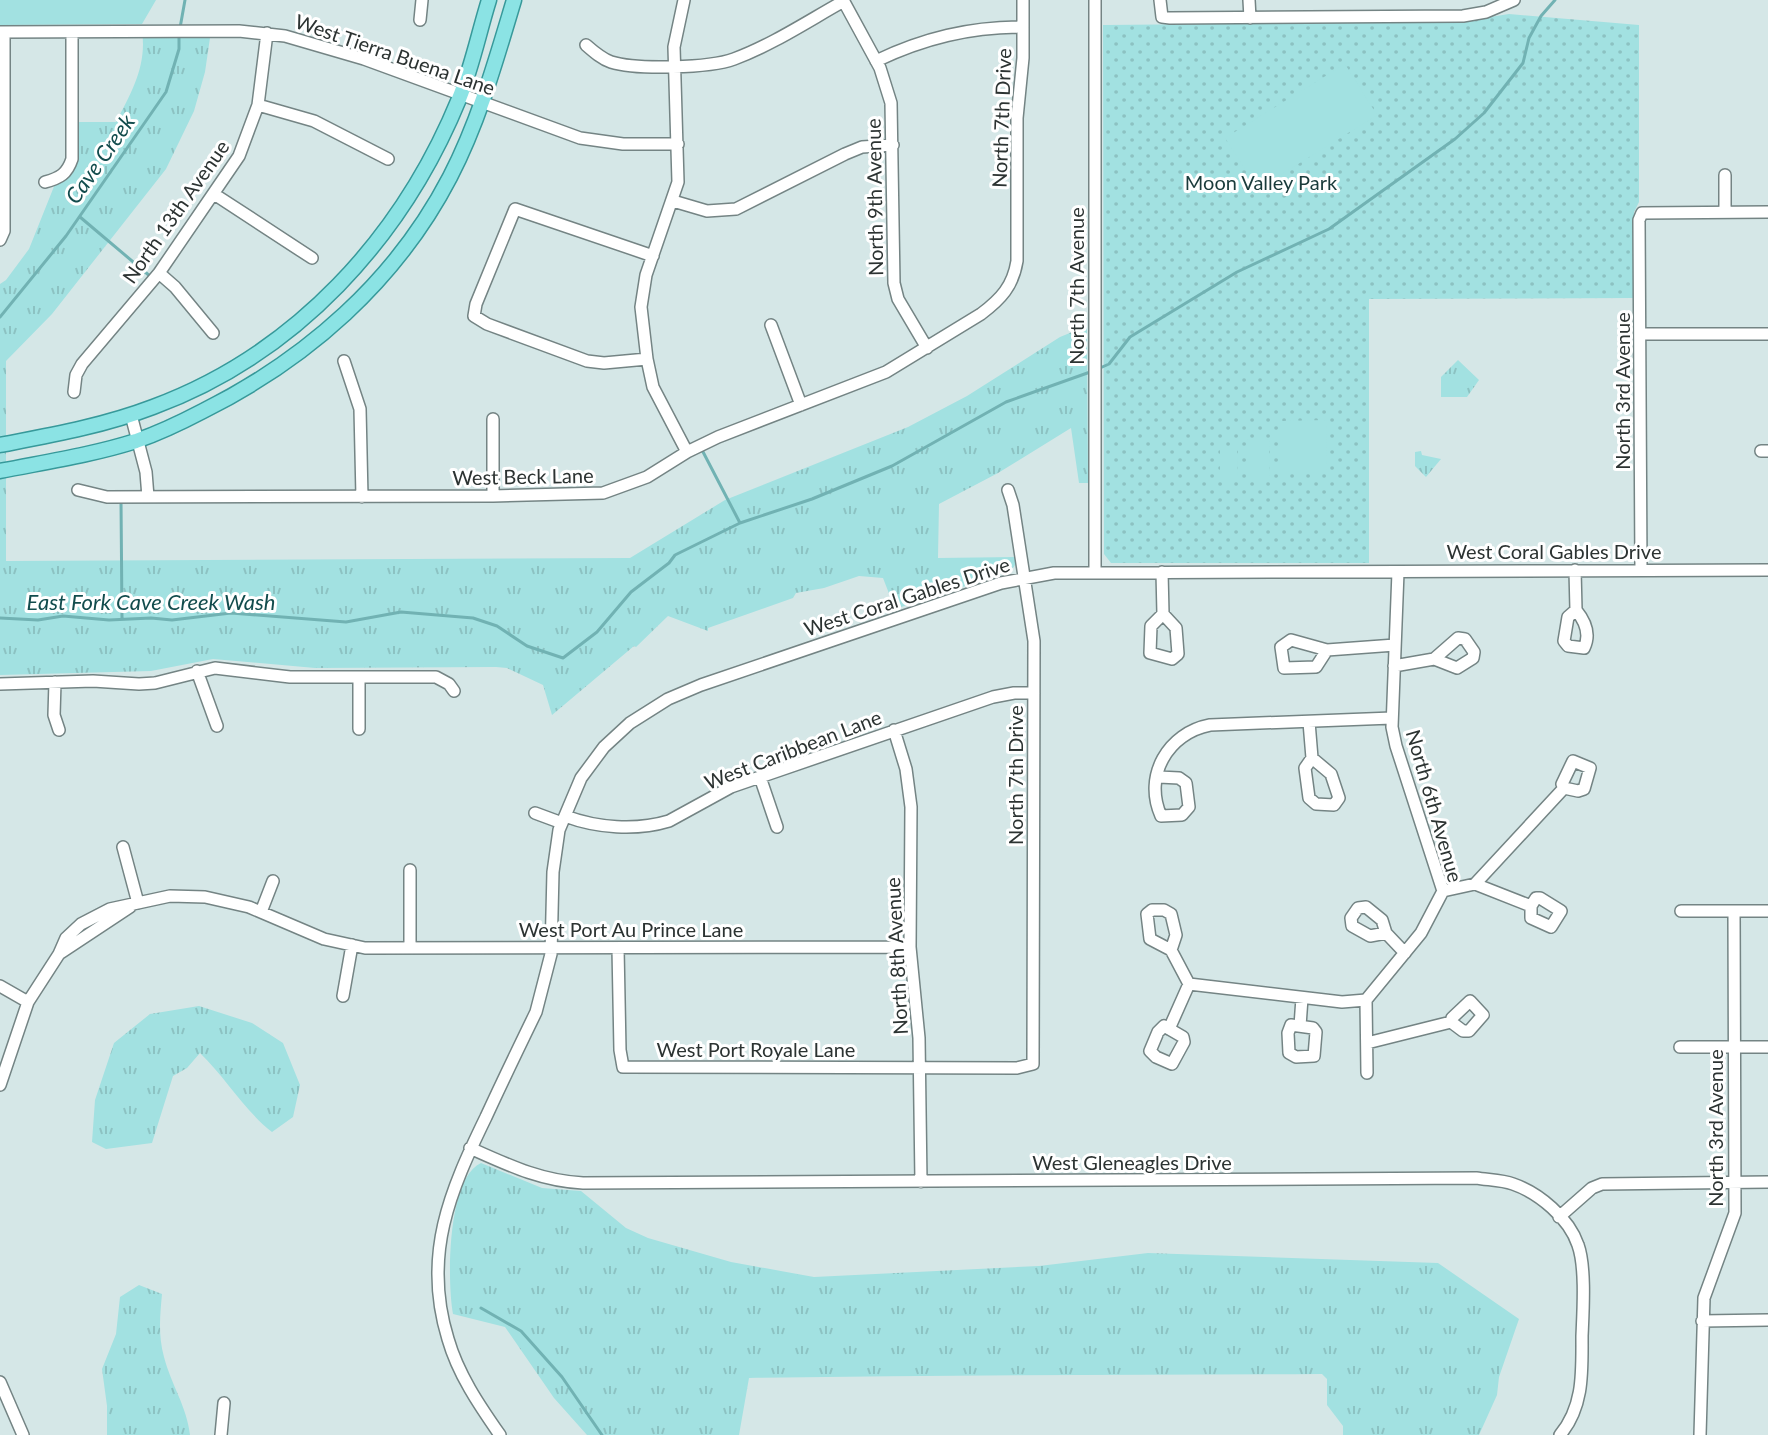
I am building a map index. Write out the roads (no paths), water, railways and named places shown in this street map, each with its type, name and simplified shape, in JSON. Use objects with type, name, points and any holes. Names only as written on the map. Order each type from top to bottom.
[{"type":"main road","points":[[0,445],[91,427],[173,399],[251,357],[300,322],[342,284],[410,198],[431,161],[461,96],[489,0]]},
{"type":"main road","points":[[0,471],[138,440],[243,391],[313,343],[348,312],[374,287],[419,227],[448,180],[483,104],[514,0]]},
{"type":"street","points":[[420,20],[422,0]]},
{"type":"street","points":[[684,0],[675,36],[674,66],[678,182],[642,297],[647,359],[659,401],[687,452]]},
{"type":"street","name":"North 7th Drive","points":[[1011,284],[1017,261],[1017,118],[1022,72],[1023,0]]},
{"type":"street","name":"North 7th Avenue","points":[[1095,0],[1095,572]]},
{"type":"street","points":[[1160,0],[1162,17],[1250,18],[1463,16],[1486,12],[1514,0]]},
{"type":"street","points":[[1249,0],[1250,18]]},
{"type":"street","points":[[586,45],[612,62],[629,65],[712,64],[735,59],[843,1]]},
{"type":"street","name":"North 9th Avenue","points":[[843,1],[876,61],[891,103],[895,292],[927,348]]},
{"type":"street","points":[[876,61],[920,42],[956,32],[1023,27]]},
{"type":"street","points":[[0,240],[4,231],[2,32]]},
{"type":"street","name":"West Tierra Buena Lane","points":[[2,32],[267,33],[325,46],[563,132],[598,141],[678,144]]},
{"type":"street","points":[[45,182],[57,179],[68,171],[72,159],[72,32]]},
{"type":"street","name":"North 13th Avenue","points":[[74,392],[76,375],[82,364],[159,273],[239,156],[258,105],[267,33]]},
{"type":"street","points":[[258,105],[303,116],[388,159]]},
{"type":"street","points":[[673,201],[707,211],[736,209],[862,147],[893,145]]},
{"type":"street","points":[[1725,175],[1725,212],[1768,212]]},
{"type":"street","points":[[214,194],[312,258]]},
{"type":"street","points":[[647,359],[604,363],[587,361],[487,324],[474,316],[476,304],[515,209],[653,256]]},
{"type":"street","name":"North 3rd Avenue","points":[[1641,569],[1639,220],[1642,213],[1725,212]]},
{"type":"street","points":[[159,273],[175,287],[213,333]]},
{"type":"street","name":"West Beck Lane","points":[[78,490],[95,496],[148,497],[603,493],[647,477],[718,437],[870,379],[927,348],[995,304],[1011,284]]},
{"type":"street","points":[[771,325],[801,405]]},
{"type":"street","points":[[1641,334],[1768,334]]},
{"type":"street","points":[[344,361],[360,409],[362,497]]},
{"type":"street","points":[[131,415],[146,472],[148,497]]},
{"type":"street","points":[[493,419],[493,496]]},
{"type":"street","name":"North 7th Drive","points":[[1008,490],[1033,627],[1033,1064]]},
{"type":"street","points":[[1575,570],[1576,610]]},
{"type":"street","name":"West Coral Gables Drive","points":[[500,1435],[474,1397],[456,1361],[441,1311],[439,1252],[452,1188],[536,1012],[543,989],[551,948],[553,872],[563,820],[581,778],[604,747],[630,723],[668,699],[1001,583],[1054,573],[1768,570]]},
{"type":"street","points":[[1162,572],[1163,614]]},
{"type":"street","name":"North 6th Avenue","points":[[1366,1000],[1421,933],[1443,891],[1396,746],[1392,718],[1398,572]]},
{"type":"street","points":[[1327,650],[1395,645]]},
{"type":"street","points":[[1394,666],[1434,659]]},
{"type":"street","points":[[0,684],[155,683],[215,668],[284,676],[441,677],[454,691]]},
{"type":"street","points":[[197,671],[217,726]]},
{"type":"street","points":[[359,677],[359,729]]},
{"type":"street","points":[[55,682],[53,707],[59,730]]},
{"type":"street","name":"West Caribbean Lane","points":[[535,813],[594,825],[659,824],[731,787],[894,730],[1003,694],[1034,693]]},
{"type":"street","points":[[1159,777],[1159,764],[1172,743],[1193,729],[1210,725],[1392,718]]},
{"type":"street","points":[[1309,722],[1312,758]]},
{"type":"street","name":"North 8th Avenue","points":[[894,730],[906,769],[911,807],[910,947],[920,1068],[921,1182]]},
{"type":"street","points":[[760,777],[777,827]]},
{"type":"street","points":[[1475,884],[1564,788]]},
{"type":"street","points":[[123,847],[138,903]]},
{"type":"street","points":[[410,870],[410,948]]},
{"type":"street","points":[[261,912],[273,881]]},
{"type":"street","points":[[1443,891],[1475,884],[1531,906]]},
{"type":"street","name":"West Port Au Prince Lane","points":[[0,1085],[28,1002],[66,938],[81,924],[110,909],[190,895],[227,900],[324,939],[352,945],[410,948],[910,947]]},
{"type":"street","points":[[1681,911],[1768,911]]},
{"type":"street","name":"North 3rd Avenue","points":[[1700,1435],[1703,1405],[1702,1321],[1709,1283],[1732,1224],[1735,1182],[1734,911]]},
{"type":"street","points":[[1386,933],[1405,953]]},
{"type":"street","points":[[343,996],[352,945]]},
{"type":"street","name":"West Port Royale Lane","points":[[618,948],[623,1067],[1017,1068],[1033,1064]]},
{"type":"street","points":[[1171,950],[1189,984]]},
{"type":"street","points":[[1189,984],[1342,1002],[1366,1000],[1367,1073]]},
{"type":"street","points":[[1169,1029],[1189,984]]},
{"type":"street","points":[[0,986],[28,1002]]},
{"type":"street","points":[[1300,1026],[1302,998]]},
{"type":"street","points":[[1367,1043],[1451,1022]]},
{"type":"street","points":[[1680,1047],[1768,1047]]},
{"type":"street","name":"West Gleneagles Drive","points":[[470,1148],[525,1173],[561,1182],[1476,1178],[1510,1183],[1527,1190],[1553,1209],[1579,1246],[1583,1308],[1580,1392],[1570,1423],[1560,1435]]},
{"type":"street","points":[[1559,1217],[1592,1188],[1602,1184],[1768,1182]]},
{"type":"street","points":[[1702,1321],[1768,1320]]},
{"type":"street","points":[[0,1382],[23,1435]]},
{"type":"street","points":[[221,1435],[224,1403]]},
{"type":"waterway","name":"Cave Creek","points":[[180,28],[185,0]]},
{"type":"waterway","name":"East Fork Cave Creek Wash","points":[[1100,368],[1109,364],[1130,337],[1237,272],[1329,229],[1455,139],[1484,113],[1523,63],[1529,38],[1541,16],[1555,0]]},
{"type":"waterway","name":"Cave Creek","points":[[0,317],[66,236],[166,92],[179,49],[179,35]]},
{"type":"waterway","points":[[80,217],[151,277]]},
{"type":"waterway","name":"East Fork Cave Creek Wash","points":[[0,618],[38,620],[63,616],[172,620],[231,613],[346,622],[401,612],[473,618],[497,626],[527,646],[563,658],[597,632],[631,592],[675,555],[740,523],[812,499],[892,466],[1006,402],[1093,371]]},
{"type":"waterway","points":[[701,448],[740,523]]},
{"type":"waterway","points":[[121,501],[122,619]]},
{"type":"waterway","points":[[481,1308],[521,1331],[562,1377],[602,1435]]},
{"type":"park label","name":"Moon Valley Park","points":[[1261,183]]}]
